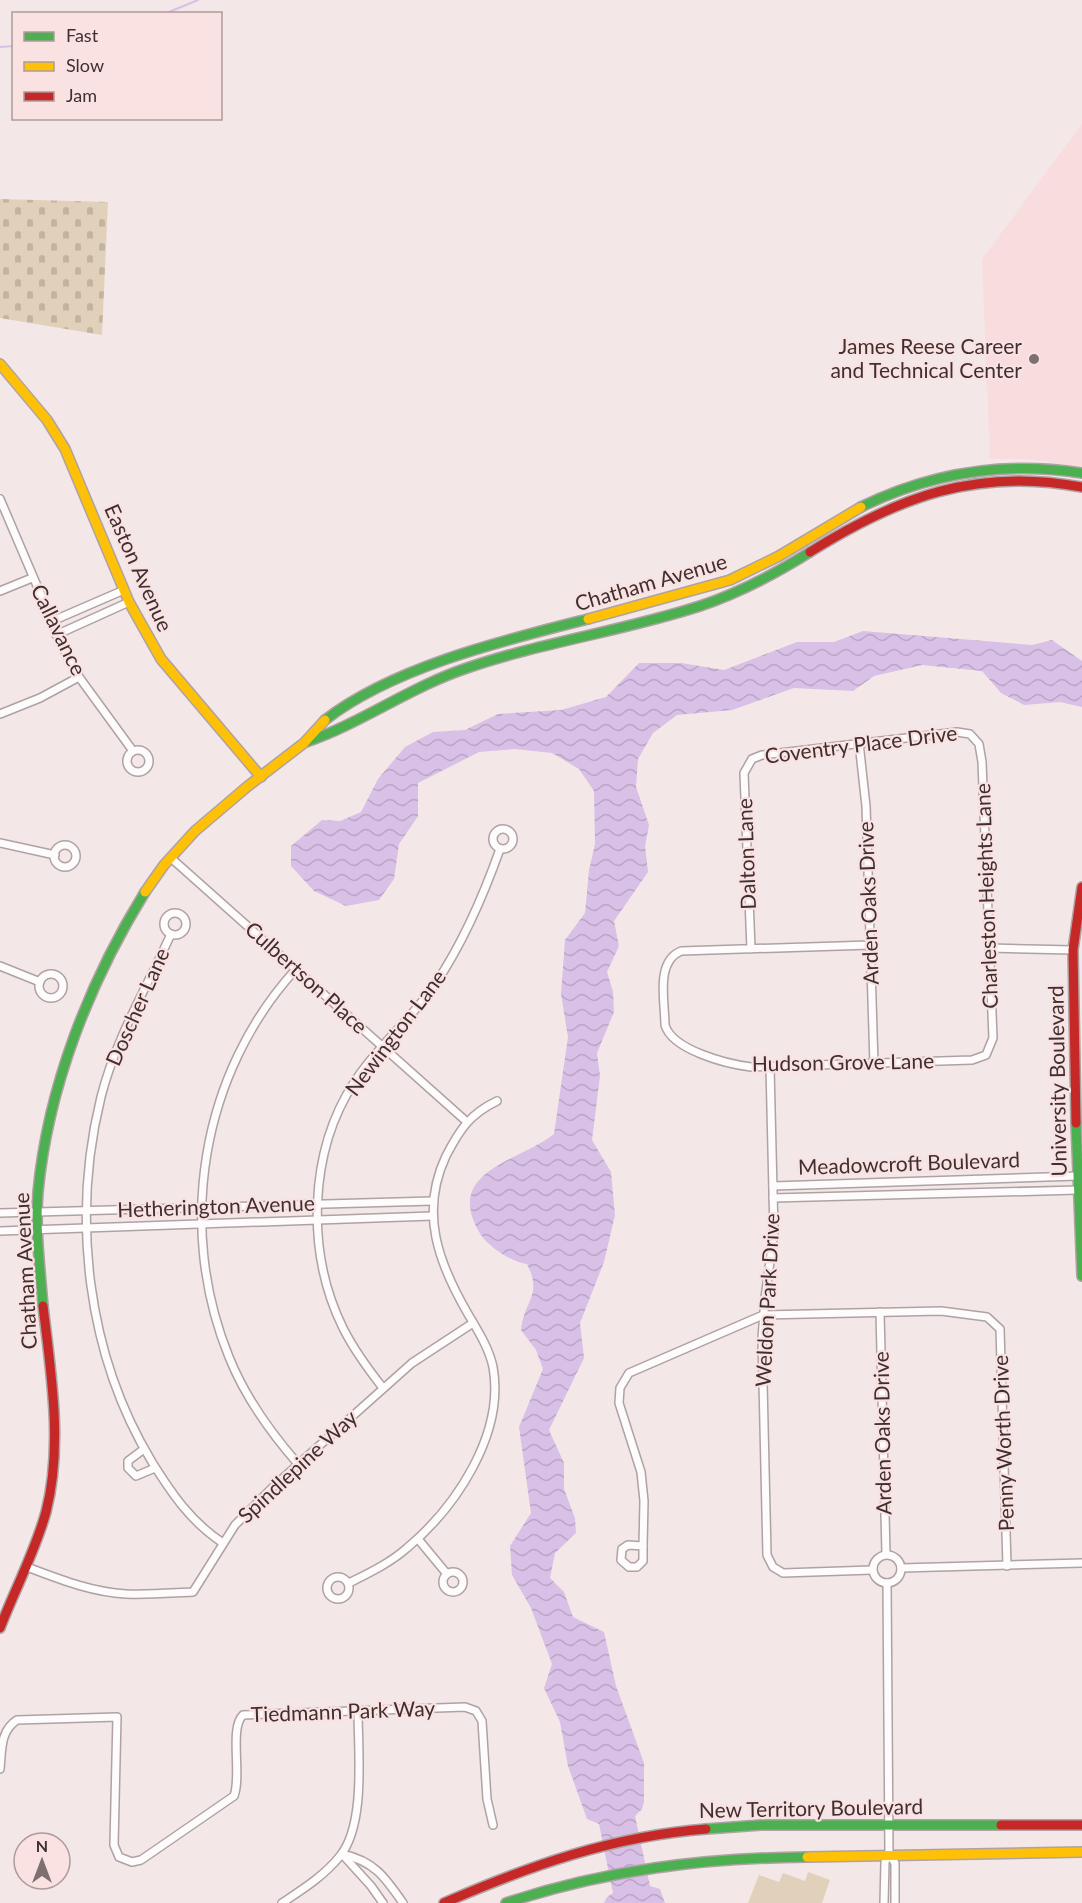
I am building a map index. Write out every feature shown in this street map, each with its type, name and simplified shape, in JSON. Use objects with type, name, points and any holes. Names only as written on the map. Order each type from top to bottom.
[{"type":"street","name":"Easton Avenue","points":[[0,363],[47,420],[65,449],[129,602],[161,659],[261,777]]},
{"type":"street","points":[[1002,467],[1004,480]]},
{"type":"street","name":"Chatham Avenue","points":[[0,1628],[27,1567],[41,1527],[53,1463],[52,1399],[37,1230],[44,1151],[69,1052],[93,994],[127,924],[152,881],[189,837],[306,742],[325,720],[375,692],[464,654],[713,586],[766,563],[857,509],[894,491],[946,475],[1002,467],[1040,467],[1082,473]]},
{"type":"street","name":"Chatham Avenue","points":[[306,742],[335,733],[430,681],[474,665],[691,608],[732,594],[786,568],[868,518],[902,503],[956,486],[1004,480],[1044,481],[1082,487]]},
{"type":"street","name":"Callavance","points":[[0,499],[56,635],[79,677],[133,751]]},
{"type":"street","points":[[0,591],[32,578]]},
{"type":"street","points":[[50,622],[124,590]]},
{"type":"street","points":[[56,635],[129,602]]},
{"type":"street","points":[[0,714],[40,698],[79,677]]},
{"type":"street","name":"Coventry Place Drive","points":[[749,762],[762,755],[859,743],[957,732],[973,736]]},
{"type":"street","name":"Charleston Heights Lane","points":[[973,736],[979,744],[982,762],[990,948],[993,1044],[985,1056]]},
{"type":"street","name":"Arden Oaks Drive","points":[[859,743],[866,806],[874,1064]]},
{"type":"street","name":"Dalton Lane","points":[[749,762],[744,770],[744,779],[751,949]]},
{"type":"street","points":[[0,843],[55,855]]},
{"type":"street","name":"Newington Lane","points":[[383,1389],[354,1349],[334,1308],[322,1265],[318,1205],[323,1158],[340,1108],[353,1082],[382,1046],[421,1005],[442,973],[479,907],[500,849]]},
{"type":"street","name":"Culbertson Place","points":[[171,858],[467,1122]]},
{"type":"street","name":"University Boulevard","points":[[1082,887],[1078,951],[1082,1275]]},
{"type":"street","name":"Doscher Lane","points":[[171,934],[112,1058],[93,1141],[86,1211],[89,1267],[102,1339],[125,1409],[144,1449],[180,1505],[208,1533],[223,1543]]},
{"type":"street","points":[[751,949],[870,945]]},
{"type":"street","points":[[990,948],[1078,951]]},
{"type":"street","name":"Hudson Grove Lane","points":[[751,949],[688,950],[671,958],[664,975],[665,1025],[671,1037],[680,1044],[727,1062],[770,1067],[972,1060],[985,1056]]},
{"type":"street","points":[[0,966],[40,982]]},
{"type":"street","points":[[296,969],[261,1013],[233,1064],[213,1121],[205,1165],[201,1224],[208,1290],[229,1358],[259,1415],[298,1464]]},
{"type":"street","name":"Weldon Park Drive","points":[[770,1067],[774,1242],[763,1315],[766,1551],[773,1566],[783,1573],[872,1570]]},
{"type":"street","points":[[349,1583],[381,1567],[433,1525],[456,1494],[490,1425],[495,1388],[493,1366],[486,1346],[444,1270],[436,1245],[432,1216],[433,1202],[443,1162],[467,1122],[477,1111],[497,1101]]},
{"type":"street","name":"Meadowcroft Boulevard","points":[[773,1186],[1080,1175]]},
{"type":"street","name":"Meadowcroft Boulevard","points":[[774,1198],[1080,1190]]},
{"type":"street","name":"Hetherington Avenue","points":[[0,1213],[433,1202]]},
{"type":"street","name":"Hetherington Avenue","points":[[0,1231],[432,1216]]},
{"type":"street","name":"Penny Worth Drive","points":[[880,1312],[941,1311],[987,1317],[995,1321],[1001,1334],[1007,1566]]},
{"type":"street","points":[[643,1546],[644,1501],[641,1472],[634,1443],[619,1403],[620,1388],[625,1378],[636,1369],[763,1315],[880,1312]]},
{"type":"street","name":"Arden Oaks Drive","points":[[880,1312],[886,1554]]},
{"type":"street","name":"Spindlepine Way","points":[[27,1567],[70,1584],[98,1590],[126,1594],[192,1592],[223,1543],[253,1505],[412,1363],[473,1323]]},
{"type":"street","points":[[144,1449],[128,1461],[128,1468],[136,1476],[155,1468]]},
{"type":"street","points":[[418,1539],[447,1574]]},
{"type":"street","points":[[886,1554],[897,1558],[901,1569],[898,1579],[887,1583],[876,1579],[872,1570],[875,1560],[886,1554]]},
{"type":"street","points":[[901,1569],[1082,1563]]},
{"type":"street","points":[[884,1903],[885,1862],[889,1854],[887,1583]]},
{"type":"street","name":"Tiedmann Park Way","points":[[0,1769],[3,1734],[9,1725],[17,1720],[117,1717],[114,1845],[119,1857],[132,1862],[141,1860],[234,1796],[238,1786],[237,1723],[243,1715],[465,1707],[479,1715],[482,1721],[487,1799],[493,1825]]},
{"type":"street","points":[[282,1903],[322,1876],[342,1854],[359,1804],[358,1711]]},
{"type":"street","name":"New Territory Boulevard","points":[[444,1903],[556,1858],[645,1836],[737,1826],[1082,1825]]},
{"type":"street","points":[[506,1903],[605,1875],[650,1866],[732,1858],[1082,1852]]},
{"type":"street","points":[[342,1854],[383,1903]]},
{"type":"street","points":[[342,1854],[363,1859],[386,1879],[403,1903]]},
{"type":"street","points":[[889,1854],[895,1863],[895,1903]]},
{"type":"shaded area","name":"James Reese Career and Technical Center","points":[[1082,124],[1082,467],[1028,459],[990,459],[982,259]]},
{"type":"green space","points":[[0,199],[108,202],[102,335],[0,318]]},
{"type":"green space","points":[[808,1872],[830,1880],[822,1903],[748,1903],[759,1875],[779,1882],[783,1873],[805,1881]]},
{"type":"water","points":[[863,631],[1032,645],[1052,640],[1082,661],[1082,707],[1060,702],[1024,705],[1001,693],[982,671],[922,665],[874,676],[853,691],[794,688],[732,710],[677,715],[653,733],[638,759],[636,787],[649,825],[645,846],[648,872],[614,921],[619,946],[607,972],[613,992],[614,1012],[597,1053],[600,1076],[592,1140],[611,1172],[615,1215],[604,1262],[580,1323],[584,1358],[549,1430],[564,1463],[564,1489],[575,1518],[576,1533],[555,1553],[550,1578],[564,1592],[573,1617],[604,1632],[616,1686],[644,1763],[644,1802],[642,1809],[635,1816],[650,1886],[660,1889],[665,1903],[604,1903],[613,1893],[599,1824],[587,1819],[568,1766],[560,1722],[544,1688],[552,1664],[531,1608],[512,1575],[510,1546],[531,1513],[519,1427],[543,1369],[536,1350],[521,1330],[533,1291],[533,1283],[527,1264],[502,1254],[490,1244],[481,1235],[471,1213],[471,1196],[477,1182],[505,1161],[554,1134],[568,1037],[561,994],[565,940],[585,913],[589,870],[595,844],[594,791],[579,769],[552,753],[515,749],[479,752],[418,783],[418,816],[399,844],[394,879],[379,900],[346,906],[314,891],[291,866],[291,846],[322,820],[340,821],[361,812],[378,779],[405,747],[433,732],[465,730],[498,714],[561,710],[606,697],[639,663],[681,663],[724,670],[797,642],[834,642]]},
{"type":"waterway","points":[[169,12],[198,0]]},
{"type":"waterway","points":[[0,47],[12,46]]},
{"type":"traffic: fast","points":[[861,507],[915,485],[969,472],[1025,468],[1082,473]]},
{"type":"traffic: fast","points":[[306,742],[467,668],[700,606],[756,582],[810,552]]},
{"type":"traffic: fast","points":[[325,720],[352,701],[416,670],[486,646],[588,619]]},
{"type":"traffic: fast","points":[[43,1306],[37,1206],[43,1152],[51,1113],[62,1074],[90,998],[106,962],[145,892]]},
{"type":"traffic: fast","points":[[1076,1123],[1082,1276]]},
{"type":"traffic: fast","points":[[706,1829],[761,1825],[1001,1825]]},
{"type":"traffic: fast","points":[[506,1903],[580,1882],[655,1868],[730,1860],[807,1857]]},
{"type":"traffic: slow","points":[[0,364],[47,420],[65,449],[129,602],[161,659],[261,777]]},
{"type":"traffic: slow","points":[[588,619],[730,580],[779,556],[861,507]]},
{"type":"traffic: slow","points":[[145,892],[164,865],[195,831],[304,743],[325,720]]},
{"type":"traffic: slow","points":[[807,1857],[1082,1852]]},
{"type":"traffic: jam","points":[[810,552],[875,516],[940,491],[973,484],[1008,481],[1044,482],[1082,487]]},
{"type":"traffic: jam","points":[[1076,1123],[1073,950],[1082,887]]},
{"type":"traffic: jam","points":[[0,1628],[36,1542],[51,1487],[54,1461],[54,1409],[43,1306]]},
{"type":"traffic: jam","points":[[1001,1825],[1082,1825]]},
{"type":"traffic: jam","points":[[444,1903],[508,1877],[572,1855],[638,1838],[706,1829]]},
{"type":"place","name":"James Reese Career and Technical Center","points":[[1034,359]]}]
